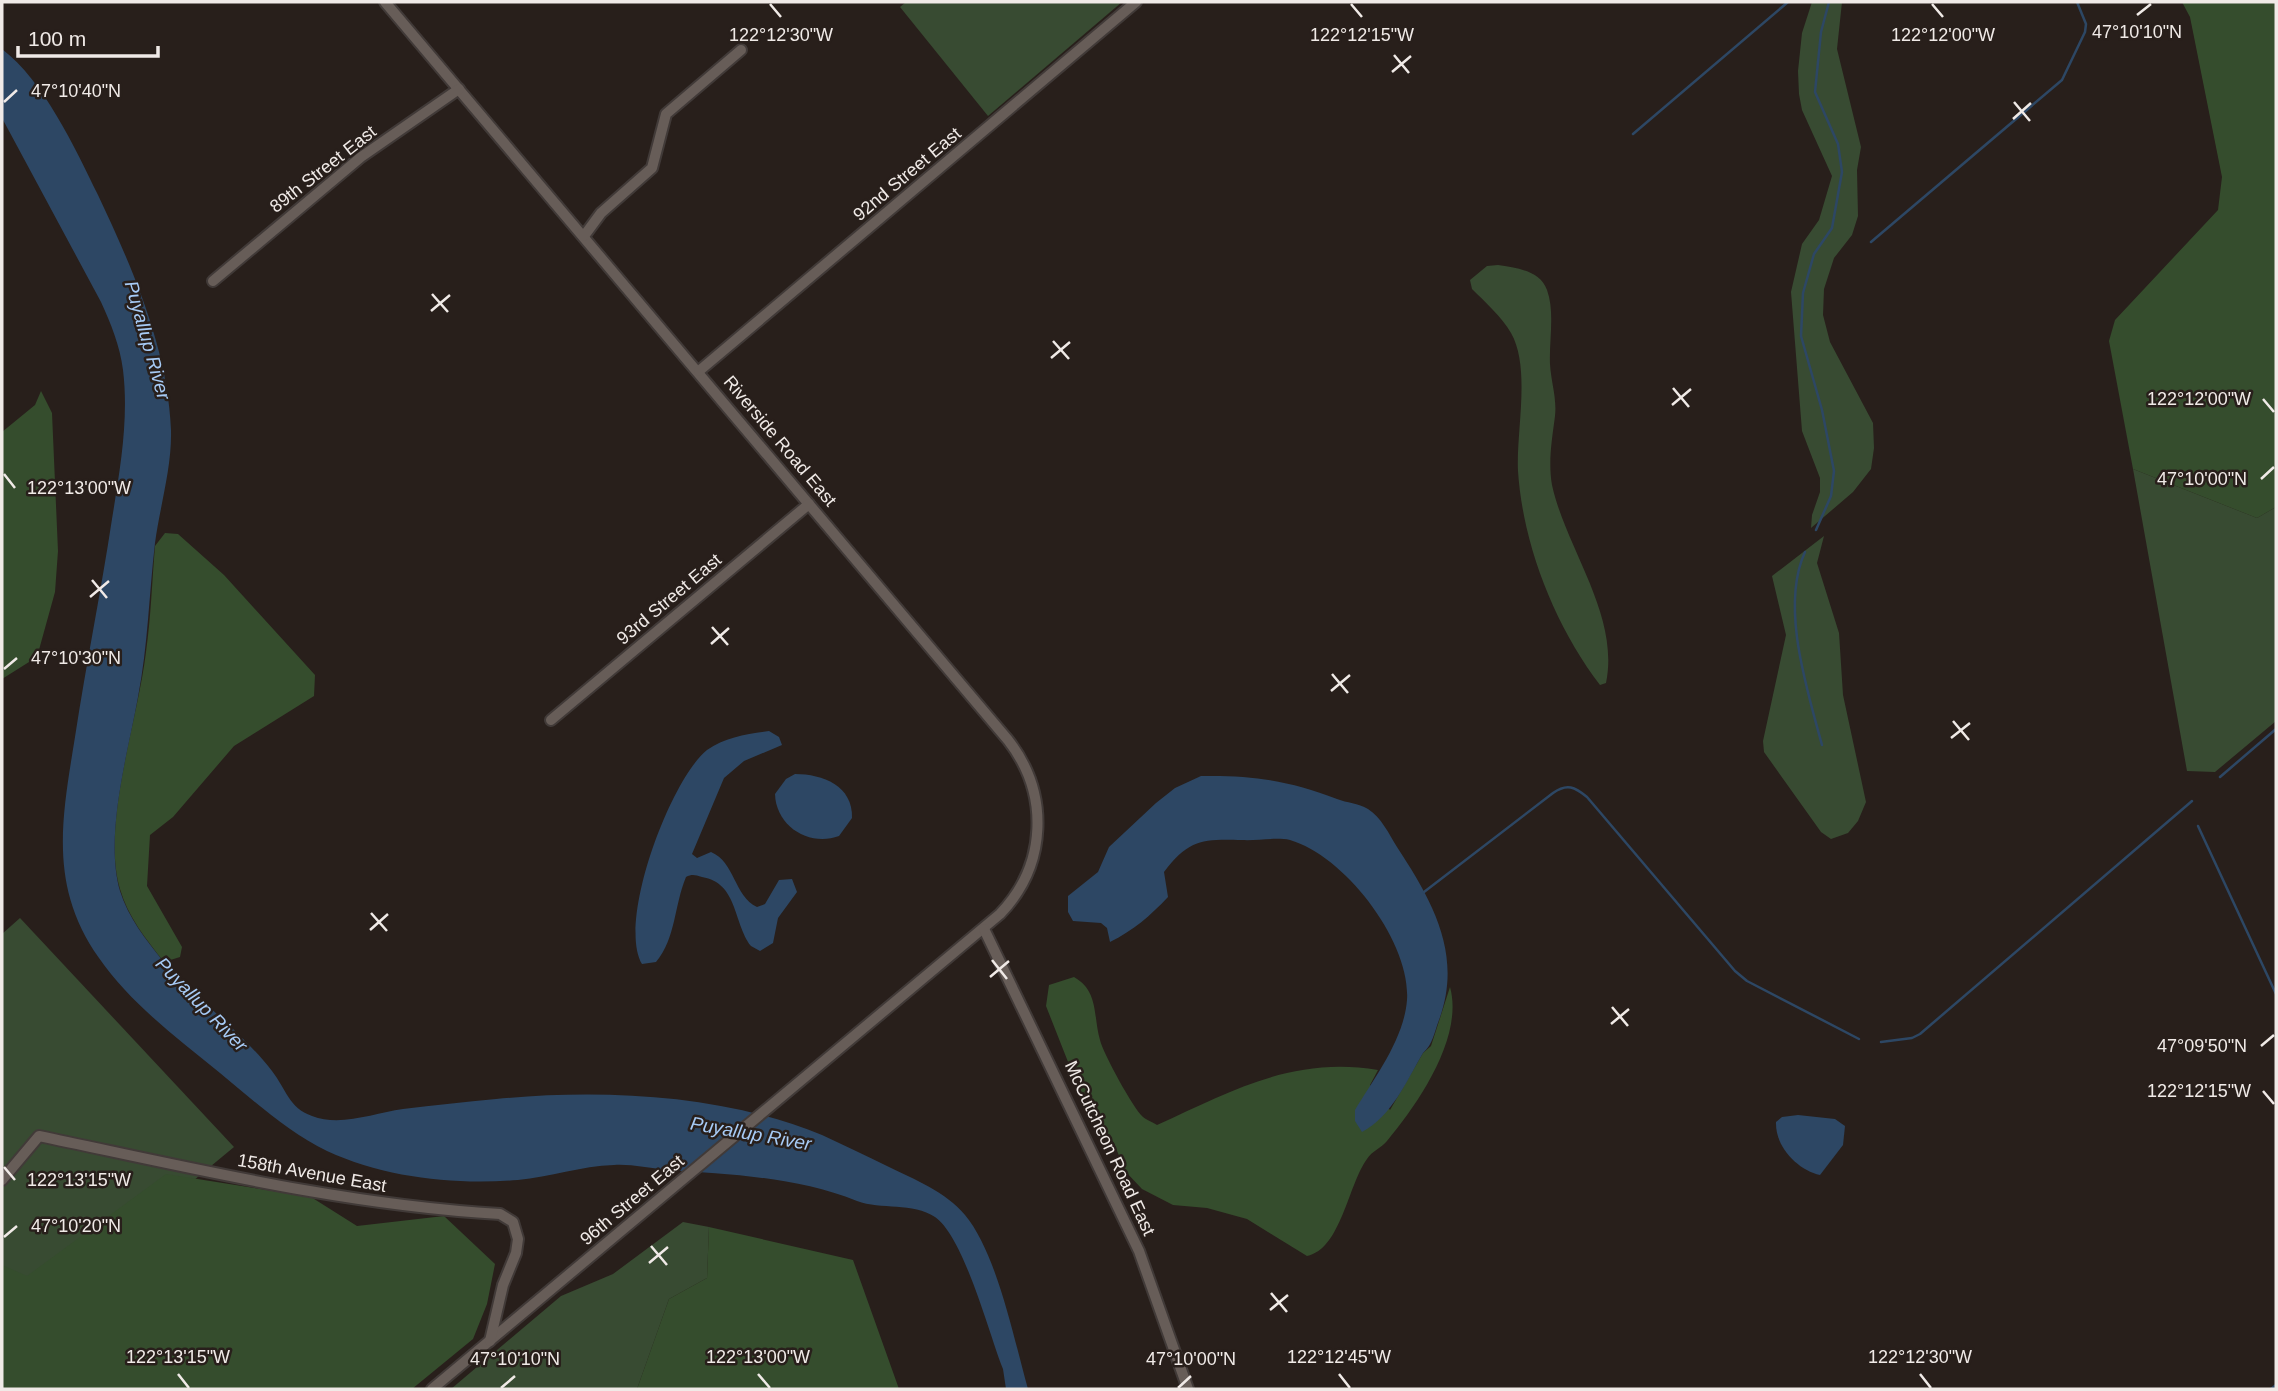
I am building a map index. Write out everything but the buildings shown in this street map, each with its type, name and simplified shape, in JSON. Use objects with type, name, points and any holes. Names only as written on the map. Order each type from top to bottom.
[{"type":"street","name":"Riverside Road East","points":[[385,2],[1008,740],[1027,770],[1038,807],[1037,844],[1028,875],[1020,889],[984,929]]},
{"type":"street","name":"92nd Street East","points":[[699,371],[1136,2]]},
{"type":"street","points":[[584,236],[601,213],[652,168],[666,114],[741,50]]},
{"type":"street","name":"89th Street East","points":[[213,281],[361,157],[459,89]]},
{"type":"street","name":"93rd Street East","points":[[551,720],[809,504]]},
{"type":"street","name":"96th Street East","points":[[432,1389],[984,929]]},
{"type":"street","name":"McCutcheon Road East","points":[[984,929],[1139,1251],[1188,1389]]},
{"type":"street","name":"158th Avenue East","points":[[2,1180],[39,1136],[343,1198],[401,1207],[500,1214],[513,1222],[518,1239],[490,1341]]},
{"type":"green space","points":[[906,2],[1122,2],[988,116],[900,7]]},
{"type":"green space","points":[[1812,2],[1842,2],[1837,49],[1861,147],[1857,170],[1858,216],[1852,235],[1834,258],[1824,289],[1823,315],[1830,342],[1873,423],[1874,448],[1871,469],[1853,492],[1811,528],[1812,515],[1820,492],[1820,478],[1802,431],[1791,292],[1802,244],[1819,220],[1832,176],[1802,110],[1799,94],[1798,71],[1802,33]]},
{"type":"green space","points":[[2182,2],[2276,2],[2276,507],[2257,518],[2133,469],[2109,341],[2115,320],[2218,210],[2222,177],[2190,17]]},
{"type":"green space","points":[[1498,265],[1533,274],[1544,283],[1547,290],[1551,317],[1550,364],[1555,396],[1550,459],[1552,485],[1568,533],[1590,582],[1605,632],[1608,658],[1606,683],[1600,685],[1569,637],[1556,611],[1534,556],[1527,528],[1518,471],[1521,381],[1517,347],[1507,327],[1472,289],[1470,280],[1487,266]]},
{"type":"green space","points":[[41,391],[52,413],[58,551],[55,592],[37,657],[2,679],[2,432],[35,405]]},
{"type":"green space","points":[[2133,469],[2257,518],[2276,507],[2276,721],[2215,772],[2187,771]]},
{"type":"green space","points":[[165,533],[178,534],[224,575],[315,675],[314,696],[234,746],[173,817],[150,835],[147,886],[182,947],[180,957],[164,962],[138,927],[123,899],[115,863],[115,835],[123,772],[146,652],[155,546]]},
{"type":"green space","points":[[1824,536],[1817,563],[1839,633],[1843,695],[1866,802],[1858,821],[1848,833],[1831,839],[1821,832],[1764,752],[1763,741],[1786,635],[1772,576]]},
{"type":"green space","points":[[20,918],[234,1147],[2,1339],[2,934]]},
{"type":"green space","points":[[1074,977],[1088,989],[1094,1005],[1100,1040],[1119,1080],[1138,1112],[1157,1125],[1264,1079],[1318,1068],[1378,1070],[1370,1085],[1390,1110],[1423,1053],[1431,1046],[1450,987],[1453,1006],[1444,1048],[1424,1089],[1387,1141],[1371,1154],[1360,1170],[1343,1215],[1328,1242],[1319,1251],[1307,1256],[1247,1219],[1207,1208],[1173,1205],[1142,1189],[1125,1171],[1114,1143],[1092,1114],[1046,1006],[1049,985]]},
{"type":"green space","points":[[166,1174],[311,1197],[357,1226],[444,1216],[495,1264],[487,1304],[473,1339],[412,1389],[2,1389],[2,1265],[27,1276]]},
{"type":"green space","points":[[683,1222],[709,1227],[707,1278],[669,1299],[637,1389],[451,1389],[561,1296],[613,1274]]},
{"type":"green space","points":[[709,1227],[853,1260],[899,1389],[637,1389],[669,1299],[707,1278]]},
{"type":"water","name":"Puyallup River","points":[[2,49],[45,97],[69,137],[135,280],[156,339],[163,369],[171,430],[170,458],[155,543],[141,678],[119,794],[115,845],[116,869],[123,901],[150,945],[176,975],[260,1056],[293,1103],[312,1116],[346,1120],[415,1108],[536,1096],[619,1095],[661,1098],[703,1103],[784,1121],[822,1135],[919,1181],[957,1207],[976,1231],[1003,1298],[1028,1389],[1006,1389],[1003,1369],[966,1265],[946,1228],[926,1212],[866,1204],[787,1182],[627,1165],[578,1169],[530,1179],[494,1181],[445,1180],[373,1168],[327,1151],[285,1125],[155,1020],[112,975],[83,931],[72,904],[66,878],[63,824],[70,767],[121,463],[125,407],[123,370],[115,335],[101,302],[2,118]]},
{"type":"water","points":[[769,731],[779,737],[782,745],[744,761],[724,778],[692,854],[697,858],[711,852],[719,857],[743,895],[757,907],[765,904],[779,880],[792,879],[797,892],[778,918],[773,943],[760,951],[751,946],[729,895],[714,881],[692,875],[686,877],[663,953],[656,962],[642,964],[636,944],[636,917],[642,886],[651,852],[678,790],[707,750],[729,739]]},
{"type":"water","points":[[795,774],[826,779],[842,790],[851,807],[852,818],[839,836],[817,839],[806,836],[796,832],[781,816],[775,794],[786,779]]},
{"type":"water","points":[[1201,776],[1254,778],[1287,784],[1368,809],[1384,826],[1432,909],[1441,930],[1448,973],[1446,996],[1439,1020],[1431,1042],[1390,1108],[1362,1132],[1355,1121],[1355,1110],[1395,1043],[1405,1015],[1405,977],[1398,953],[1371,904],[1332,864],[1311,849],[1290,840],[1207,841],[1189,847],[1173,861],[1164,872],[1168,897],[1127,933],[1110,942],[1107,928],[1101,923],[1073,921],[1068,912],[1068,896],[1098,872],[1109,847],[1175,788]]},
{"type":"water","points":[[1798,1115],[1835,1119],[1845,1126],[1843,1145],[1820,1175],[1796,1163],[1779,1140],[1776,1122],[1782,1117]]},
{"type":"waterway","points":[[1633,134],[1788,2]]},
{"type":"waterway","points":[[1816,530],[1831,496],[1834,471],[1822,410],[1801,336],[1803,293],[1814,254],[1832,228],[1842,172],[1838,144],[1815,92],[1821,32],[1829,2]]},
{"type":"waterway","points":[[1871,242],[2062,80],[2085,32],[2086,24],[2077,2]]},
{"type":"waterway","points":[[1805,552],[1798,574],[1795,622],[1803,674],[1822,745]]},
{"type":"waterway","points":[[2220,777],[2276,729]]},
{"type":"waterway","points":[[1424,892],[1553,793],[1567,787],[1575,789],[1587,797],[1735,971],[1747,981],[1859,1039]]},
{"type":"waterway","points":[[1881,1042],[1912,1038],[1920,1034],[2192,801]]},
{"type":"waterway","points":[[2198,826],[2276,994]]},
{"type":"waterway","points":[[2271,1389],[2276,1385]]}]
